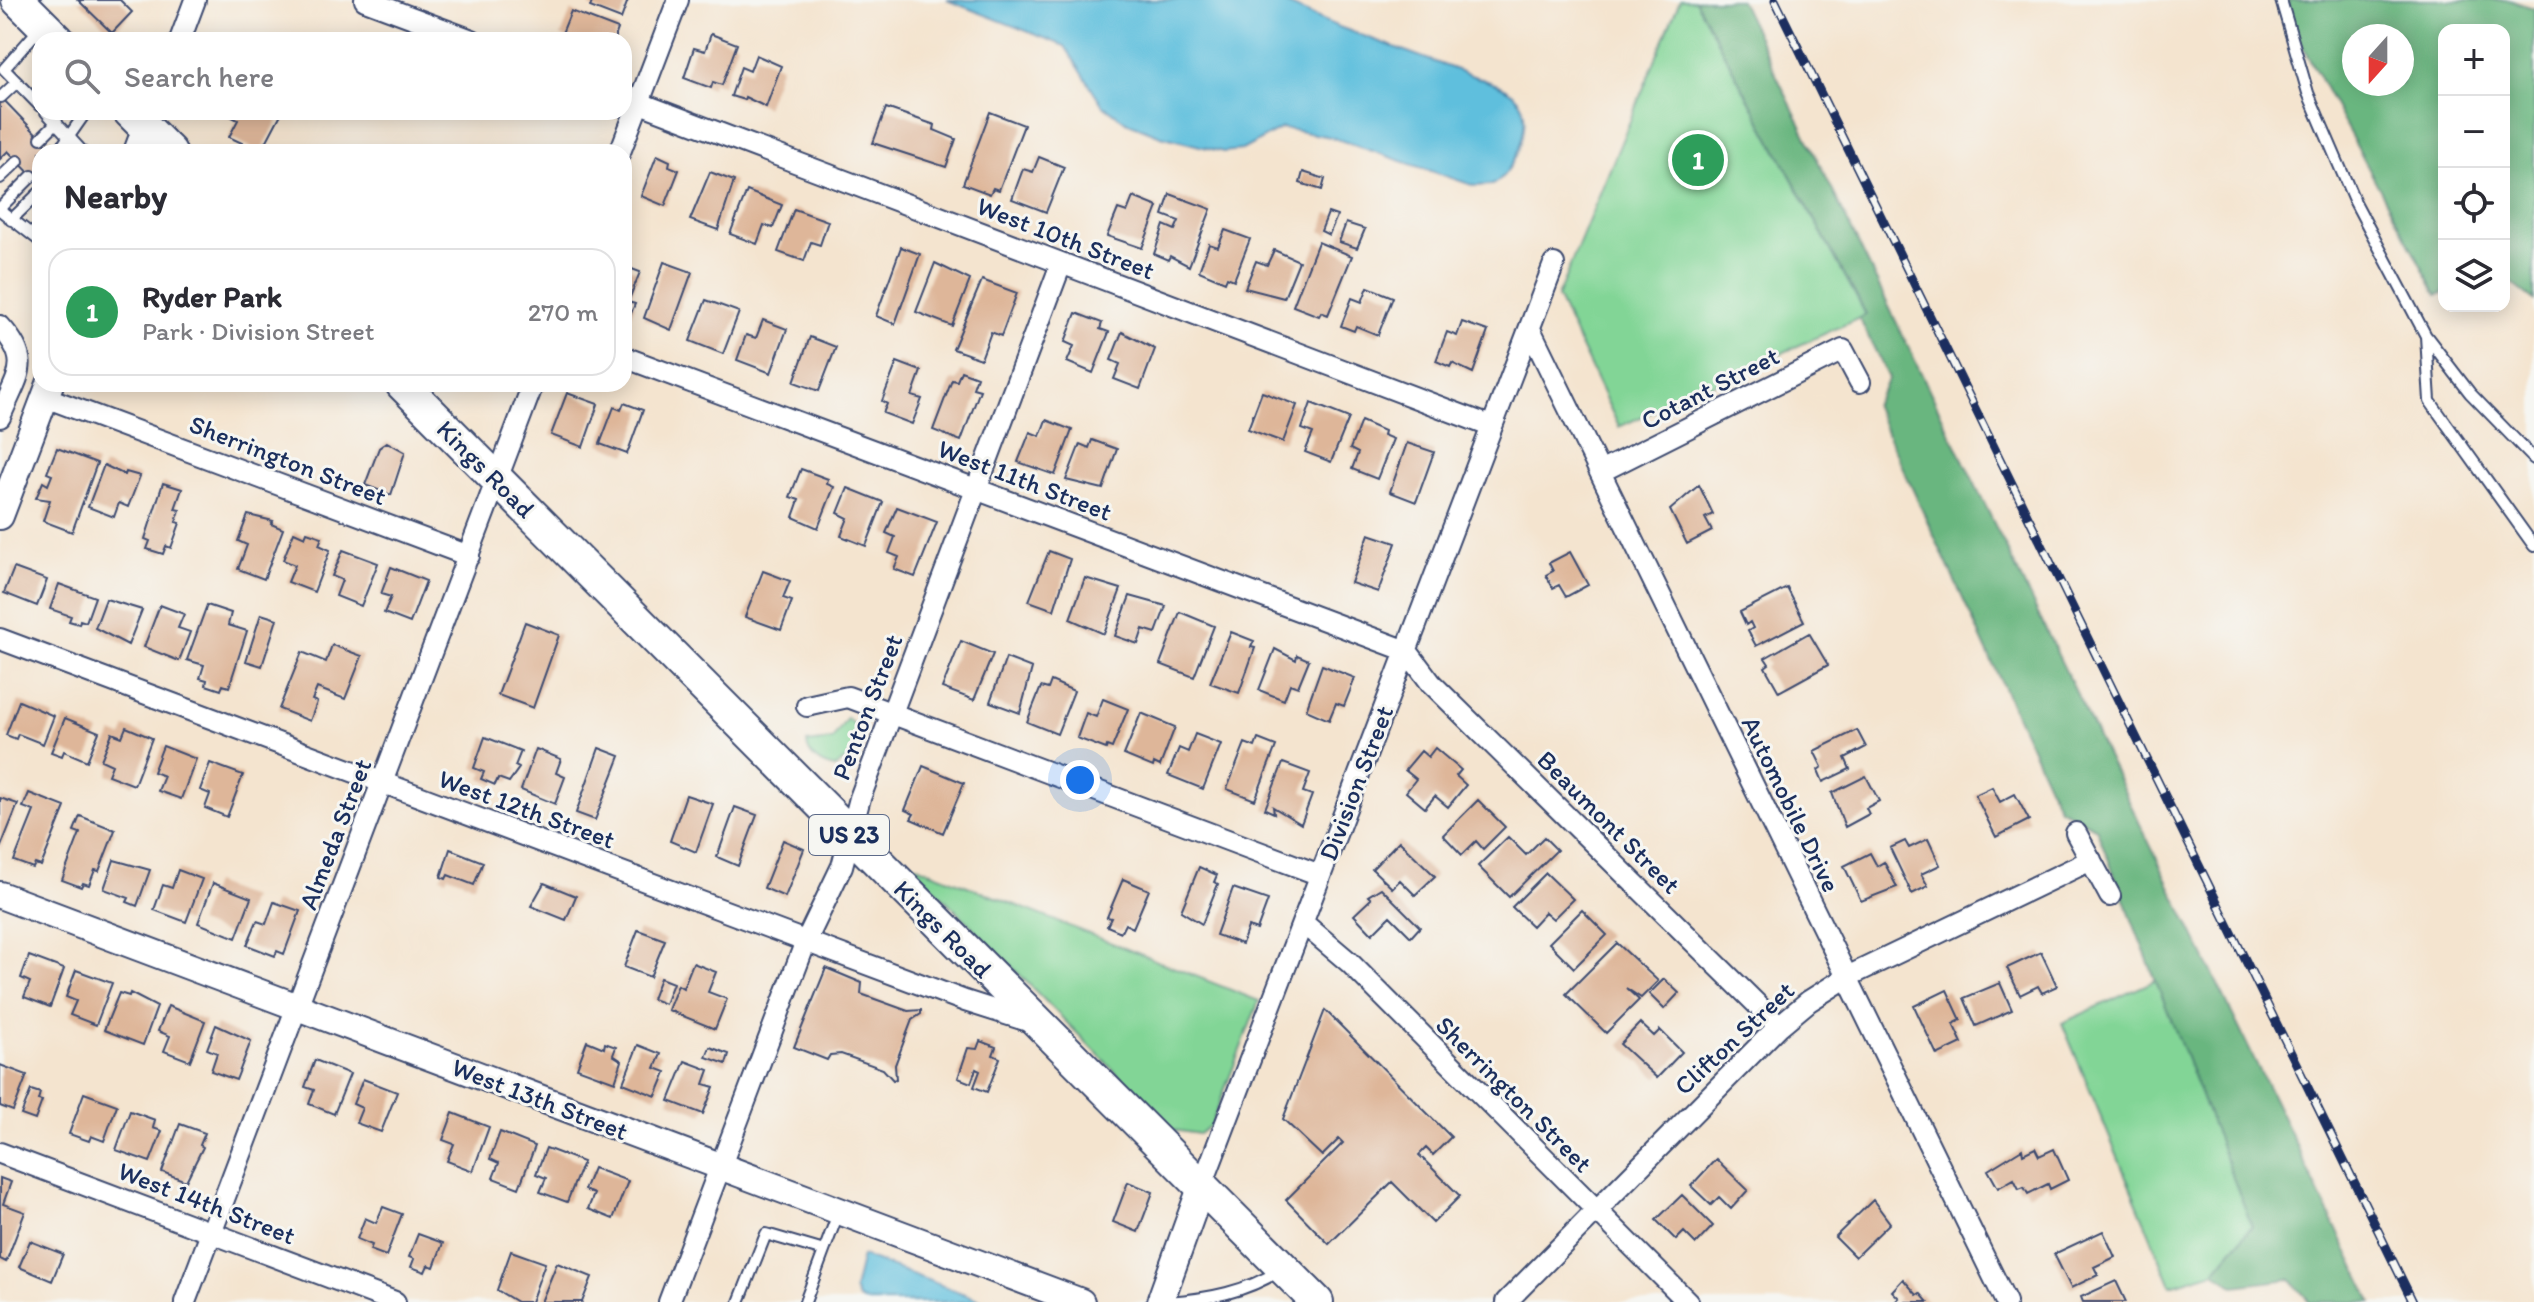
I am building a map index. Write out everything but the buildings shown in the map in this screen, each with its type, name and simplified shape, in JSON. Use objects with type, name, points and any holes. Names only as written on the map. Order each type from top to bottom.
[{"type":"main road","points":[[18,0],[50,32]]},
{"type":"main road","points":[[141,126],[161,144]]},
{"type":"main road","name":"Kings Road","points":[[410,392],[1317,1302]]},
{"type":"street","points":[[183,32],[195,0]]},
{"type":"street","points":[[365,0],[451,32]]},
{"type":"street","points":[[632,98],[678,0]]},
{"type":"street","name":"West 10th Street","points":[[632,100],[1490,426]]},
{"type":"street","points":[[622,144],[627,120]]},
{"type":"street","name":"Penton Street","points":[[669,1302],[806,941],[842,866],[892,714],[1061,264]]},
{"type":"street","name":"Division Street","points":[[1160,1302],[1554,264]]},
{"type":"street","points":[[0,326],[20,348],[21,363],[0,417]]},
{"type":"street","name":"Automobile Drive","points":[[1530,329],[2006,1302]]},
{"type":"street","name":"Cotant Street","points":[[1600,472],[1843,350],[1860,382]]},
{"type":"street","name":"West 11th Street","points":[[632,360],[1407,651]]},
{"type":"street","points":[[0,516],[46,392]]},
{"type":"street","name":"Sherrington Street","points":[[52,392],[469,556]]},
{"type":"street","name":"Almeda Street","points":[[185,1302],[530,392]]},
{"type":"street","name":"West 12th Street","points":[[0,639],[965,1001],[1037,1023]]},
{"type":"street","name":"Beaumont Street","points":[[1407,651],[1431,683],[1779,1026]]},
{"type":"street","points":[[807,706],[848,697],[1320,875]]},
{"type":"street","points":[[2076,833],[2110,896]]},
{"type":"street","name":"Clifton Street","points":[[1506,1302],[1779,1026],[1809,1001],[1847,977],[2091,860]]},
{"type":"street","name":"West 13th Street","points":[[0,895],[1081,1302]]},
{"type":"street","name":"Sherrington Street","points":[[1303,923],[1349,962],[1688,1302]]},
{"type":"street","name":"West 14th Street","points":[[0,1153],[395,1302]]},
{"type":"lane","points":[[2281,0],[2308,93],[2354,200],[2426,336],[2470,393],[2534,459]]},
{"type":"lane","points":[[32,47],[2,71],[32,98]]},
{"type":"lane","points":[[1,97],[17,82]]},
{"type":"lane","points":[[64,144],[81,120]]},
{"type":"lane","points":[[41,138],[57,122],[75,144]]},
{"type":"lane","points":[[0,178],[18,161]]},
{"type":"lane","points":[[32,176],[0,209],[32,235]]},
{"type":"lane","points":[[11,220],[32,200]]},
{"type":"lane","points":[[2426,336],[2430,401],[2534,546]]},
{"type":"lane","points":[[805,1302],[839,1211]]},
{"type":"lane","points":[[739,1302],[766,1234],[824,1251]]},
{"type":"lane","points":[[1168,1302],[1201,1299],[1258,1284],[1282,1268]]},
{"type":"green space","points":[[1680,0],[1695,0],[1866,315],[1619,427],[1557,297]]},
{"type":"green space","points":[[1695,0],[1740,0],[2372,1302],[2310,1302],[2290,1279],[2234,1286],[2214,1272],[2252,1226],[2096,828],[2059,808],[1874,405],[1889,378],[1859,318],[1866,314]]},
{"type":"green space","points":[[2288,0],[2509,0],[2534,8],[2534,300],[2510,282],[2510,24],[2438,24],[2437,295],[2291,25]]},
{"type":"green space","points":[[847,718],[860,731],[856,752],[835,768],[821,763],[810,753],[807,743],[832,740]]},
{"type":"green space","points":[[909,863],[1259,1001],[1211,1125],[1199,1134],[1173,1130]]},
{"type":"green space","points":[[2156,980],[2252,1226],[2214,1272],[2171,1285],[2062,1023]]},
{"type":"water","points":[[947,0],[1277,0],[1339,27],[1498,85],[1515,96],[1522,106],[1522,138],[1513,161],[1500,179],[1492,185],[1475,186],[1331,137],[1282,128],[1242,150],[1223,152],[1161,136],[1126,122],[1102,104],[1065,46]]},
{"type":"water","points":[[862,1256],[986,1302],[866,1302],[858,1299],[854,1290]]},
{"type":"railway","points":[[1775,0],[2413,1302]]},
{"type":"place","name":"Ryder Park","points":[[1698,160]]}]
